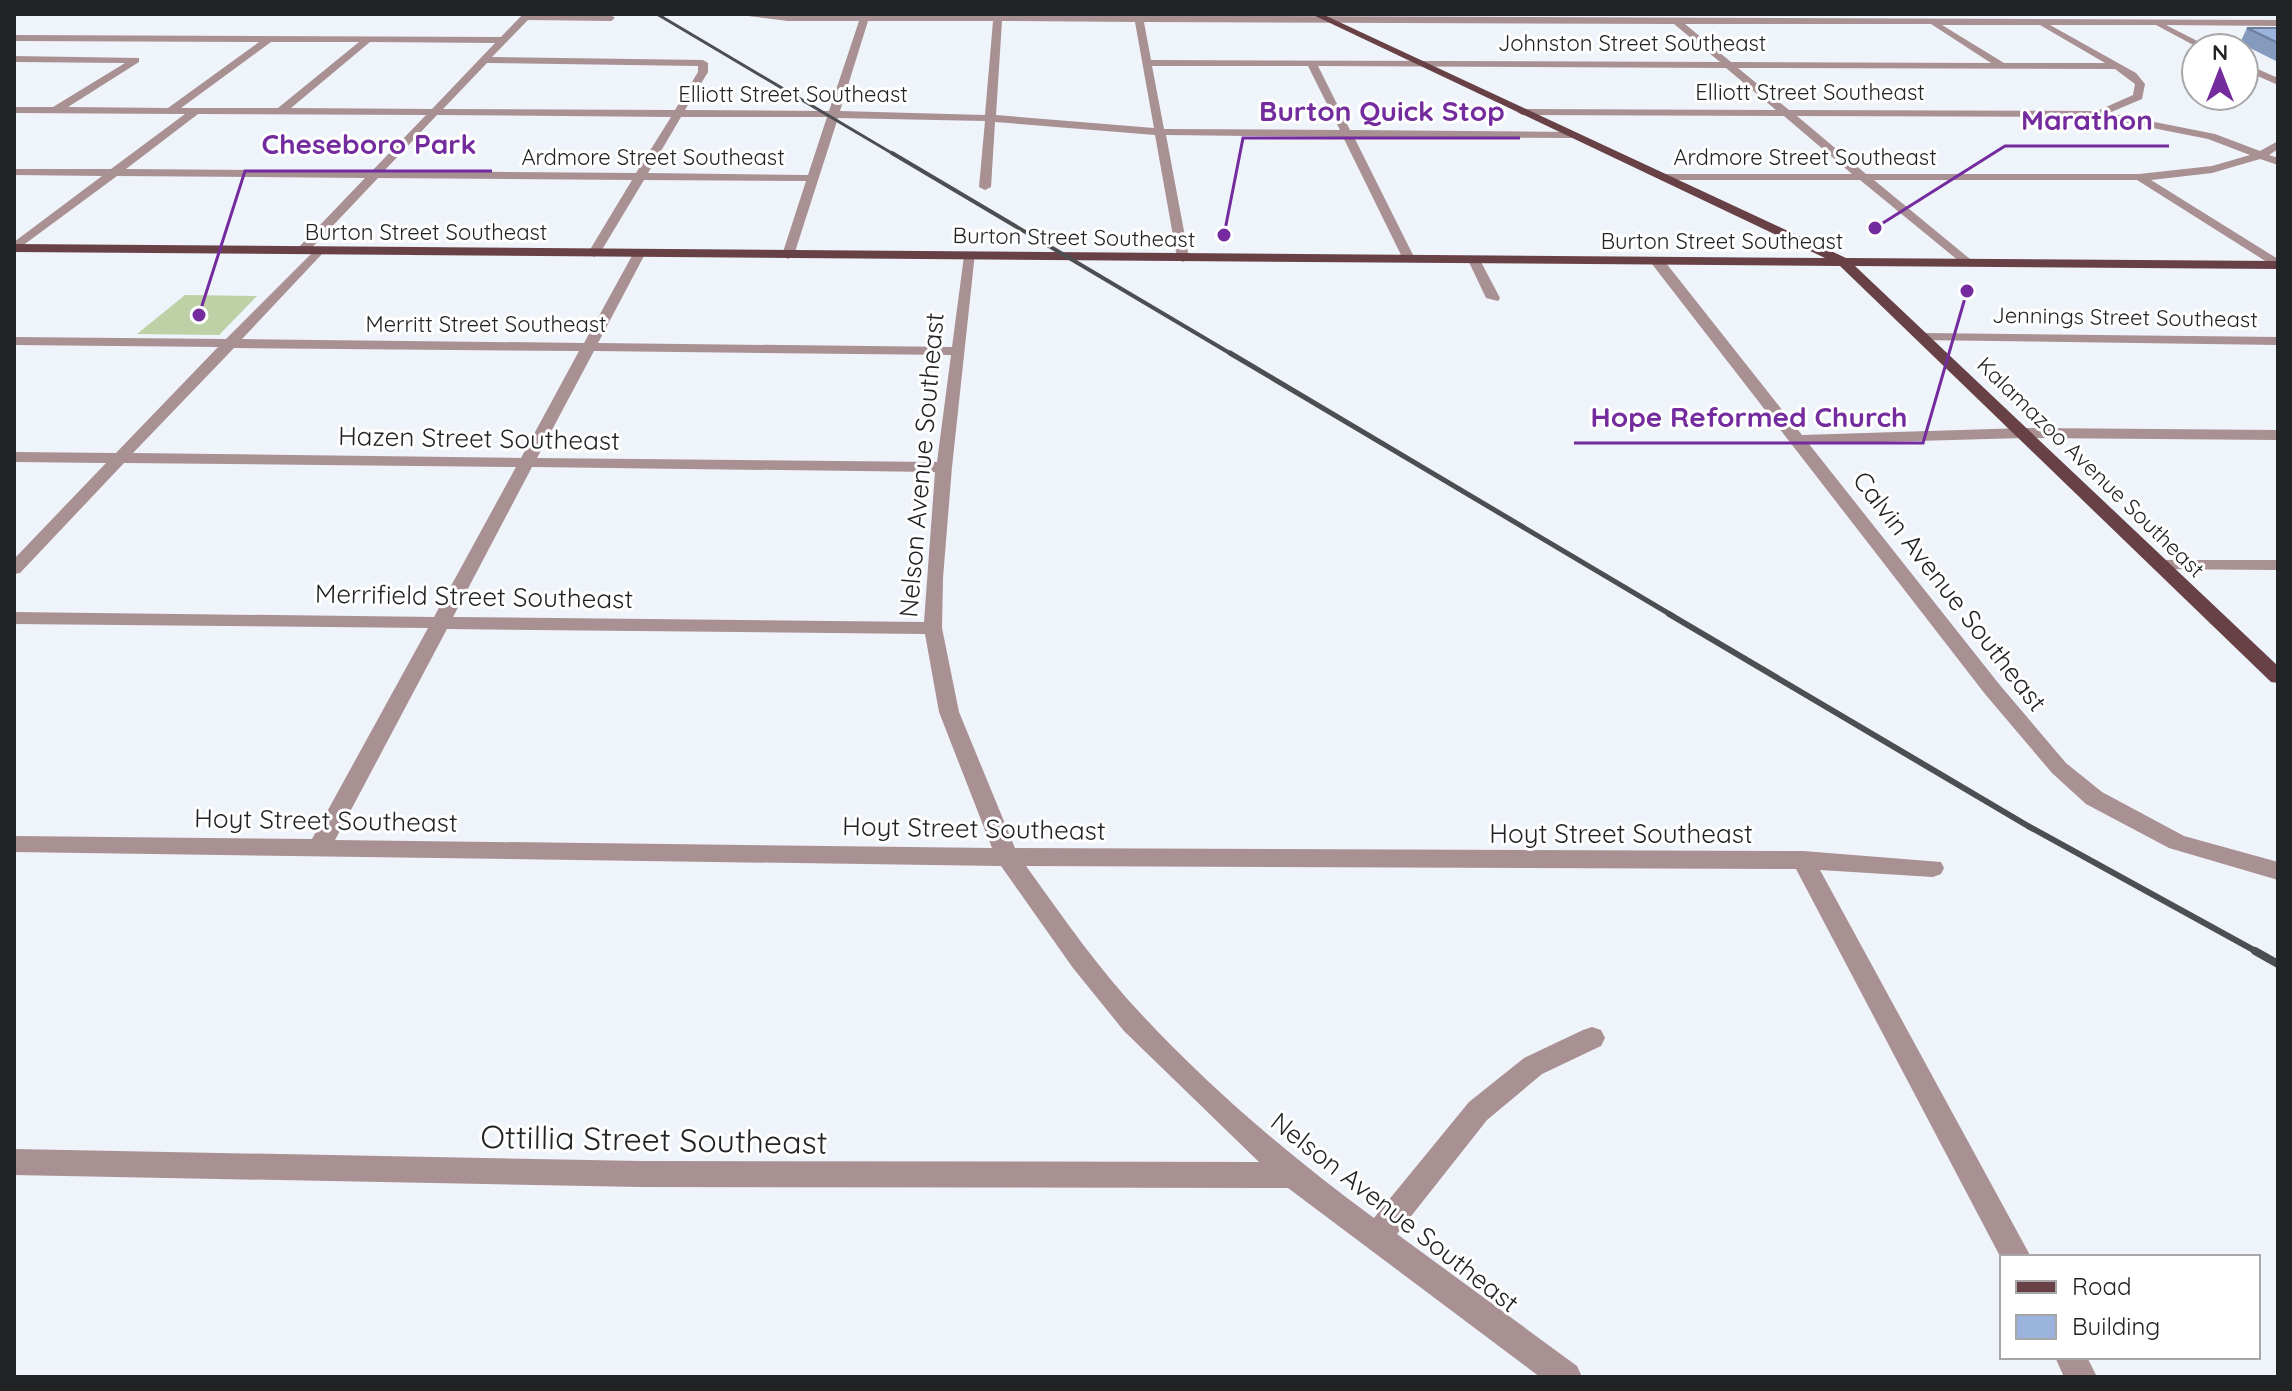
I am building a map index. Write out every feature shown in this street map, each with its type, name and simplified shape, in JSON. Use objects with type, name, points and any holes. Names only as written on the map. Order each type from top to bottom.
[{"type":"main road","name":"Kalamazoo Avenue Southeast","points":[[1315,14],[1844,262],[2278,677]]},
{"type":"main road","name":"Burton Street Southeast","points":[[14,248],[2278,265]]},
{"type":"street","points":[[1801,14],[1813,22]]},
{"type":"street","points":[[1918,14],[2002,65]]},
{"type":"street","points":[[2022,14],[2118,66],[2133,75],[2140,84],[2138,97],[2097,114]]},
{"type":"street","points":[[2135,14],[2180,36]]},
{"type":"street","points":[[302,251],[527,15],[611,18]]},
{"type":"street","points":[[738,15],[2278,23]]},
{"type":"street","points":[[788,255],[865,16]]},
{"type":"street","points":[[985,187],[997,16]]},
{"type":"street","points":[[1138,16],[1183,258]]},
{"type":"street","points":[[1672,18],[1965,262]]},
{"type":"street","points":[[14,38],[502,40]]},
{"type":"street","points":[[170,111],[269,39]]},
{"type":"street","points":[[280,112],[368,39]]},
{"type":"street","points":[[17,61],[136,60],[56,110]]},
{"type":"street","points":[[486,60],[703,63],[703,72],[594,253]]},
{"type":"street","name":"Johnston Street Southeast","points":[[1146,63],[2118,66]]},
{"type":"street","points":[[1312,64],[1409,259]]},
{"type":"street","points":[[2260,77],[2278,91]]},
{"type":"street","name":"Elliott Street Southeast","points":[[14,110],[953,115],[1160,132],[1571,135]]},
{"type":"street","points":[[14,248],[196,111]]},
{"type":"street","name":"Elliott Street Southeast","points":[[1522,112],[2097,114]]},
{"type":"street","points":[[2097,114],[2182,128],[2278,162]]},
{"type":"street","name":"Ardmore Street Southeast","points":[[1662,177],[2139,177],[2209,169],[2263,155],[2278,144]]},
{"type":"street","name":"Ardmore Street Southeast","points":[[14,172],[813,178]]},
{"type":"street","points":[[2139,177],[2278,265]]},
{"type":"street","points":[[14,569],[318,251]]},
{"type":"street","points":[[319,848],[639,254]]},
{"type":"street","name":"Nelson Avenue Southeast","points":[[970,256],[944,467],[934,578],[933,628],[953,724],[1007,857],[1082,961],[1133,1023],[1219,1108],[1293,1175],[1566,1377]]},
{"type":"street","points":[[1474,260],[1493,298]]},
{"type":"street","name":"Calvin Avenue Southeast","points":[[1657,261],[1992,689],[2059,768],[2094,798],[2177,842],[2272,870]]},
{"type":"street","name":"Jennings Street Southeast","points":[[1924,337],[2278,341]]},
{"type":"street","name":"Merritt Street Southeast","points":[[14,341],[957,351]]},
{"type":"street","points":[[1798,440],[2024,433],[2278,435]]},
{"type":"street","name":"Hazen Street Southeast","points":[[14,457],[944,467]]},
{"type":"street","points":[[2161,565],[2278,565]]},
{"type":"street","name":"Merrifield Street Southeast","points":[[14,618],[933,628]]},
{"type":"street","name":"Hoyt Street Southeast","points":[[14,844],[1007,857],[1803,860],[1933,868]]},
{"type":"street","points":[[1803,860],[2015,1255]]},
{"type":"street","points":[[1377,1236],[1478,1111],[1533,1066],[1592,1038]]},
{"type":"street","name":"Ottillia Street Southeast","points":[[14,1162],[641,1174],[1293,1175]]},
{"type":"street","points":[[2071,1359],[2081,1377]]},
{"type":"green space","points":[[185,295],[257,296],[219,335],[137,334]]},
{"type":"building","points":[[2247,28],[2278,28],[2278,43],[2260,32]]},
{"type":"railway","points":[[657,14],[895,155]]},
{"type":"railway","points":[[892,153],[1233,355]]},
{"type":"railway","points":[[1230,353],[1673,616]]},
{"type":"railway","points":[[1669,614],[2028,826],[2259,953]]},
{"type":"railway","points":[[2255,951],[2278,964]]},
{"type":"place","name":"Marathon","points":[[1875,228]]},
{"type":"place","name":"Burton Quick Stop","points":[[1224,235]]},
{"type":"place","name":"Hope Reformed Church","points":[[1967,291]]},
{"type":"place","name":"Cheseboro Park","points":[[199,315]]}]
